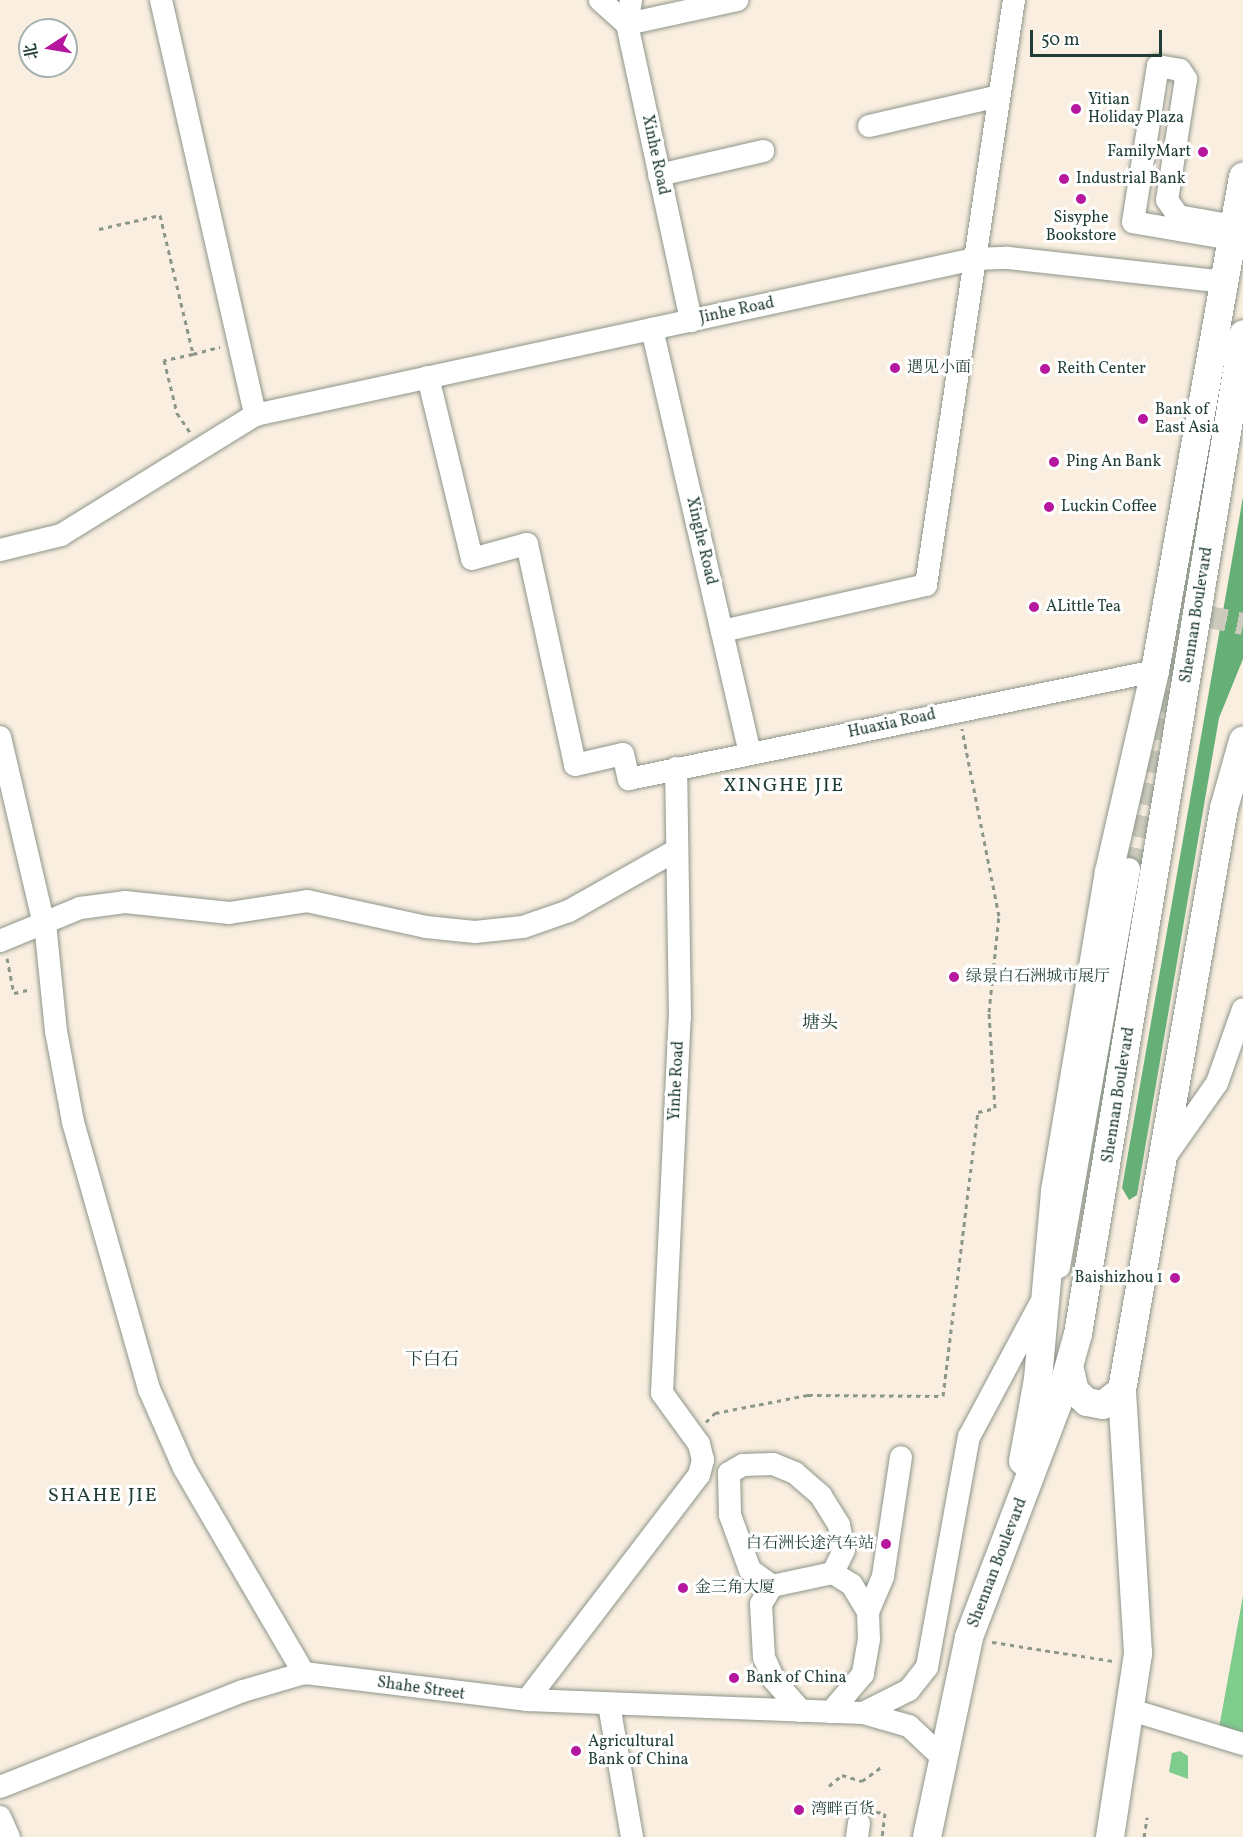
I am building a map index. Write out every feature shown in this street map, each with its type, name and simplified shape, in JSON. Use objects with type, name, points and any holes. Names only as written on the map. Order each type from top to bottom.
[{"type":"main road","points":[[1010,1536],[1038,1379],[1055,1191],[1109,872],[1155,671],[1224,280],[1236,231],[1243,177]]},
{"type":"main road","name":"Shennan Boulevard","points":[[927,1837],[941,1756],[969,1637],[1010,1536],[1070,1370],[1106,1181],[1243,335]]},
{"type":"main road","points":[[1155,671],[1227,426]]},
{"type":"main road","points":[[1110,1837],[1131,1710],[1138,1638],[1122,1462],[1122,1390],[1224,808],[1243,741]]},
{"type":"main road","points":[[1070,1370],[1076,1391],[1087,1402],[1103,1405],[1122,1390]]},
{"type":"street","points":[[161,0],[255,415]]},
{"type":"street","points":[[600,0],[627,24]]},
{"type":"street","points":[[627,24],[631,0]]},
{"type":"street","points":[[627,24],[737,0]]},
{"type":"street","points":[[722,632],[926,585],[1014,0]]},
{"type":"street","name":"Xinhe Road","points":[[627,24],[691,321]]},
{"type":"street","points":[[1158,66],[1180,70],[1186,79],[1167,200],[1178,216],[1236,231],[1133,222],[1158,66]]},
{"type":"street","points":[[869,126],[999,96]]},
{"type":"street","points":[[659,175],[763,151]]},
{"type":"street","name":"Jinhe Road","points":[[0,550],[61,535],[255,415],[974,259],[1008,258],[1224,280]]},
{"type":"street","name":"Xinghe Road","points":[[652,329],[750,753]]},
{"type":"street","name":"Huaxia Road","points":[[428,377],[472,559],[527,544],[575,765],[623,754],[629,779],[1155,671]]},
{"type":"street","points":[[0,737],[43,920],[73,1122],[148,1389],[183,1468],[304,1673]]},
{"type":"street","name":"Yinhe Road","points":[[676,768],[681,1018],[662,1393],[692,1436]]},
{"type":"street","points":[[3,946],[43,920],[125,902],[229,913],[307,901],[426,927],[475,932],[523,927],[568,911],[677,850]]},
{"type":"street","points":[[1038,1379],[1129,869]]},
{"type":"street","points":[[1164,1159],[1217,1083],[1243,1009]]},
{"type":"street","points":[[863,1713],[909,1690],[927,1667],[969,1437],[1028,1334],[1047,1278]]},
{"type":"street","points":[[527,1700],[699,1475],[703,1460],[692,1436]]},
{"type":"street","points":[[831,1712],[863,1674],[868,1612],[883,1576],[901,1456]]},
{"type":"street","points":[[772,1586],[750,1570],[730,1515],[729,1473],[743,1465],[773,1464],[795,1473],[821,1496],[839,1525],[844,1550],[833,1573]]},
{"type":"street","points":[[801,1711],[774,1680],[764,1658],[761,1604],[772,1586],[833,1573],[852,1585],[868,1612]]},
{"type":"street","name":"Shahe Street","points":[[0,1787],[253,1688],[304,1673],[527,1700],[609,1705],[863,1713]]},
{"type":"street","points":[[609,1705],[632,1837]]},
{"type":"street","points":[[1131,1710],[1243,1744]]},
{"type":"street","points":[[863,1713],[909,1726],[941,1756]]},
{"type":"street","points":[[0,1817],[9,1837]]},
{"type":"path","points":[[99,229],[160,215],[193,354]]},
{"type":"path","points":[[201,448],[177,413],[164,360],[239,343]]},
{"type":"path","points":[[692,1436],[716,1413],[808,1395],[943,1396],[978,1112],[995,1108],[989,1012],[999,916],[958,710]]},
{"type":"path","points":[[3,946],[14,993],[51,985]]},
{"type":"path","points":[[992,1642],[1118,1662]]},
{"type":"path","points":[[829,1786],[842,1775],[862,1782],[883,1766]]},
{"type":"path","points":[[864,1824],[885,1813],[882,1837]]},
{"type":"path","points":[[1144,1837],[1147,1817]]},
{"type":"green space","points":[[1243,497],[1243,659],[1219,718],[1137,1195],[1129,1200],[1122,1188]]},
{"type":"green space","points":[[1243,1596],[1243,1733],[1219,1728]]},
{"type":"green space","points":[[1180,1751],[1188,1756],[1188,1779],[1169,1772],[1172,1753]]},
{"type":"tunnel","points":[[1205,616],[1243,624]]},
{"type":"tunnel","points":[[1129,869],[1160,711],[1184,660]]},
{"type":"place","name":"Yitian Holiday Plaza","points":[[1076,109]]},
{"type":"place","name":"FamilyMart","points":[[1203,152]]},
{"type":"place","name":"Industrial Bank","points":[[1064,179]]},
{"type":"place","name":"Sisyphe Bookstore","points":[[1081,199]]},
{"type":"place","name":"遇见小面","points":[[895,368]]},
{"type":"place","name":"Reith Center","points":[[1045,369]]},
{"type":"place","name":"Bank of East Asia","points":[[1143,419]]},
{"type":"place","name":"Ping An Bank","points":[[1054,462]]},
{"type":"place","name":"Luckin Coffee","points":[[1049,507]]},
{"type":"place","name":"ALittle Tea","points":[[1034,607]]},
{"type":"place","name":"绿景白石洲城市展厅","points":[[954,977]]},
{"type":"place","name":"Baishizhou 1","points":[[1175,1278]]},
{"type":"place","name":"白石洲长途汽车站","points":[[886,1544]]},
{"type":"place","name":"金三角大厦","points":[[683,1588]]},
{"type":"place","name":"Bank of China","points":[[734,1678]]},
{"type":"place","name":"Agricultural Bank of China","points":[[576,1751]]},
{"type":"place","name":"湾畔百货","points":[[799,1810]]},
{"type":"district","name":"XINGHE JIE","points":[[784,786]]},
{"type":"district","name":"塘头","points":[[820,1024]]},
{"type":"district","name":"下白石","points":[[432,1361]]},
{"type":"district","name":"SHAHE JIE","points":[[103,1496]]}]
